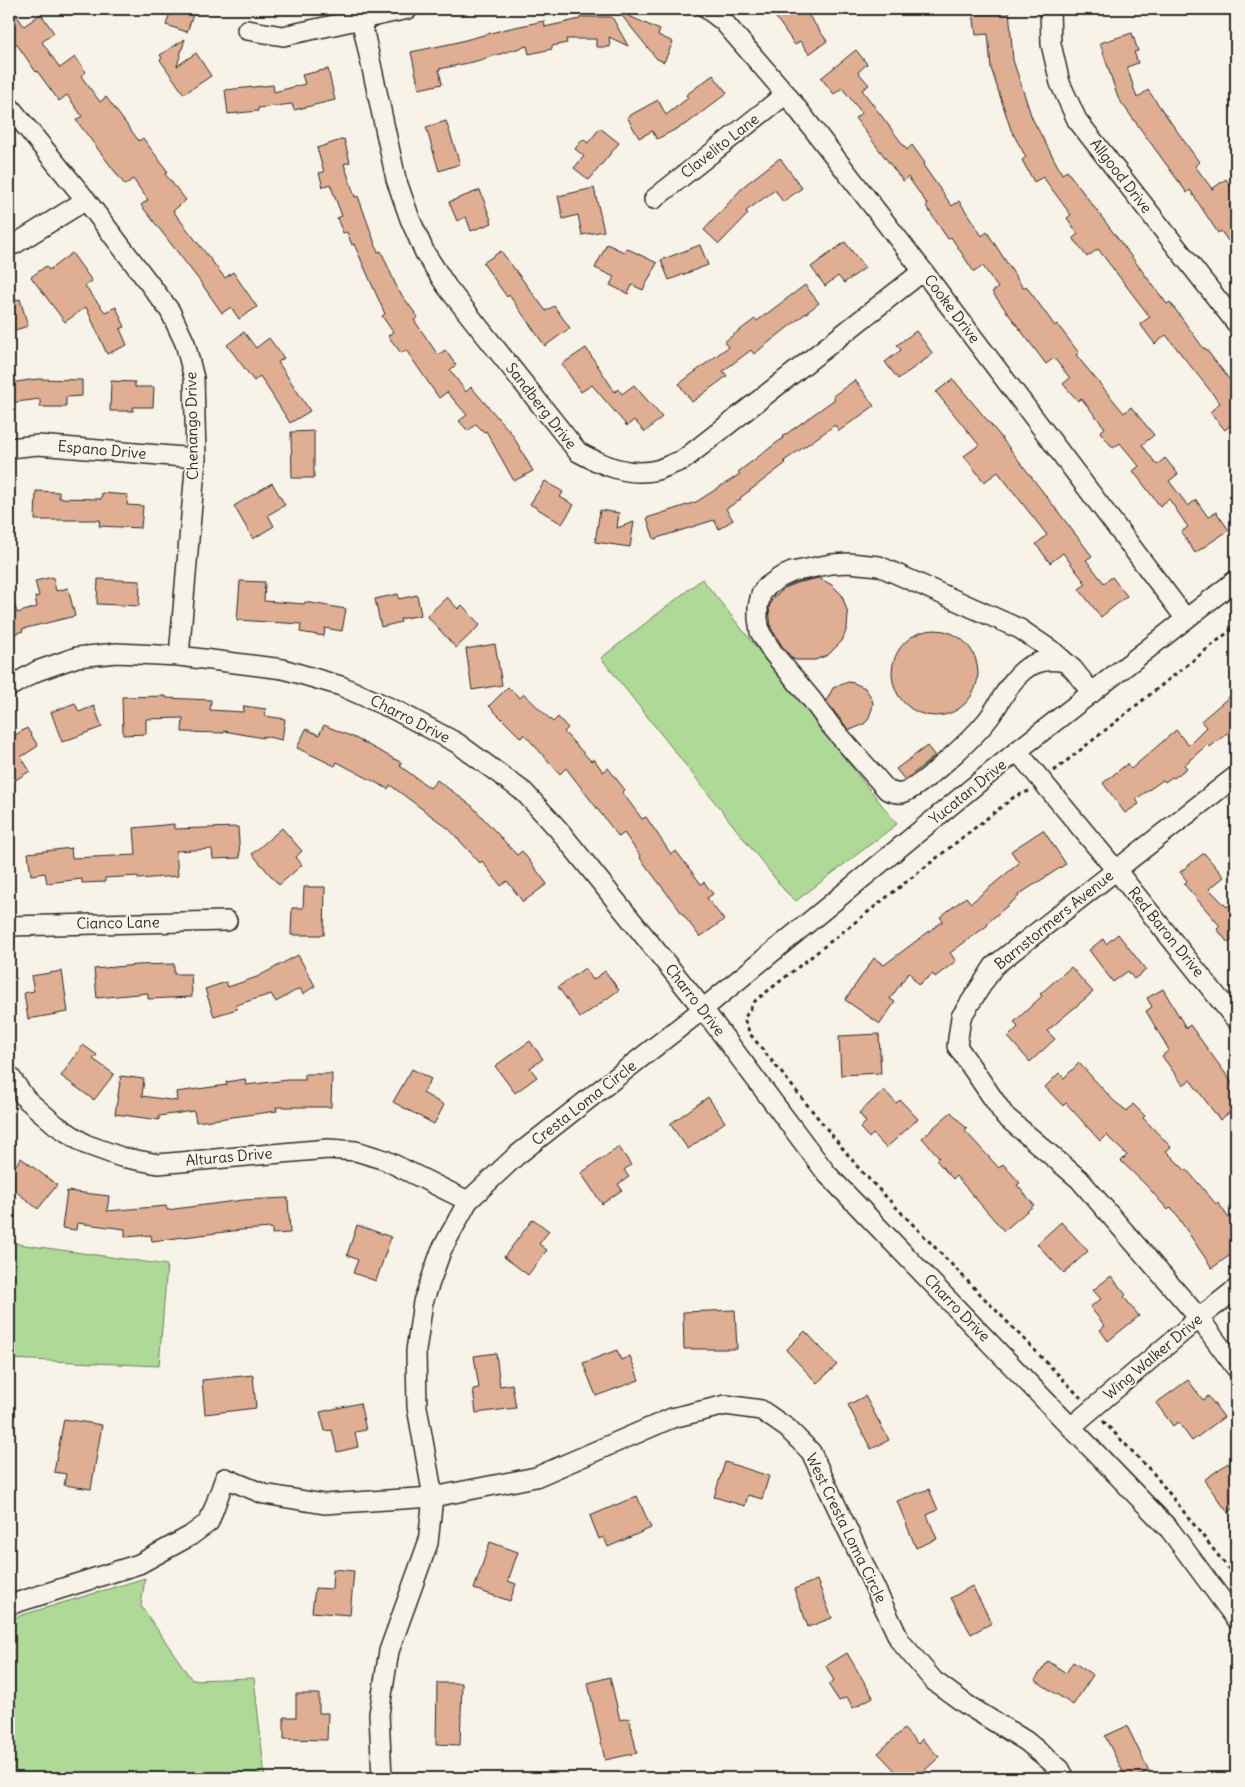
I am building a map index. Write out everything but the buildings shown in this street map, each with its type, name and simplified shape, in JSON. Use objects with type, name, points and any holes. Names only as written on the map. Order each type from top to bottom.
[{"type":"street","points":[[247,30],[284,36],[360,14],[408,9]]},
{"type":"street","name":"Cooke Drive","points":[[707,9],[723,21],[786,94],[923,271],[1186,619]]},
{"type":"street","name":"Allgood Drive","points":[[1050,9],[1052,44],[1060,83],[1077,120],[1236,323]]},
{"type":"street","name":"Sandberg Drive","points":[[360,14],[396,179],[410,219],[425,253],[447,287],[578,452],[603,465],[630,472],[655,470],[683,460],[923,271]]},
{"type":"street","name":"Clavelito Lane","points":[[654,199],[786,94]]},
{"type":"street","name":"Chenango Drive","points":[[9,106],[86,200],[170,311],[185,343],[194,378],[196,458],[179,656]]},
{"type":"street","points":[[9,246],[86,200]]},
{"type":"street","name":"Espano Drive","points":[[9,448],[38,445],[196,458]]},
{"type":"street","points":[[1065,662],[1040,661],[1021,673],[989,718],[970,740],[918,785],[902,793],[895,793],[888,790],[831,726],[773,653],[760,632],[758,607],[761,594],[765,588],[792,572],[831,564],[849,563],[879,566],[1020,629],[1054,652],[1065,662],[1092,693]]},
{"type":"street","name":"Yucatan Drive","points":[[703,1009],[1017,751],[1236,580]]},
{"type":"street","name":"Charro Drive","points":[[9,687],[37,671],[77,657],[117,653],[179,656],[283,669],[340,686],[397,711],[457,743],[524,792],[558,829],[703,1009],[828,1174],[1170,1530],[1236,1619]]},
{"type":"street","name":"Red Baron Drive","points":[[1017,751],[1116,870],[1236,1020]]},
{"type":"street","name":"Barnstormers Avenue","points":[[1236,776],[994,966],[962,1017],[957,1046],[1005,1116],[1079,1179],[1199,1318],[1236,1368]]},
{"type":"street","name":"Cianco Lane","points":[[9,926],[227,921]]},
{"type":"street","name":"Cresta Loma Circle","points":[[382,1778],[379,1714],[389,1651],[428,1543],[433,1498],[417,1407],[416,1351],[423,1302],[441,1251],[468,1201],[516,1156],[703,1009]]},
{"type":"street","name":"Alturas Drive","points":[[9,1075],[26,1099],[56,1125],[85,1144],[121,1157],[158,1164],[328,1149],[356,1151],[386,1160],[468,1201]]},
{"type":"street","name":"Wing Walker Drive","points":[[1071,1427],[1236,1288]]},
{"type":"street","name":"West Cresta Loma Circle","points":[[9,1605],[139,1564],[190,1536],[209,1522],[225,1478],[264,1494],[324,1504],[433,1498],[536,1477],[672,1418],[726,1404],[761,1410],[787,1428],[811,1452],[900,1641],[934,1681],[967,1705],[1026,1741],[1060,1769],[1065,1778]]},
{"type":"green space","points":[[702,579],[897,824],[796,901],[785,891],[601,658]]},
{"type":"green space","points":[[9,1237],[18,1244],[167,1265],[159,1366],[9,1359]]},
{"type":"green space","points":[[145,1578],[141,1606],[192,1680],[254,1678],[265,1778],[9,1778],[9,1619]]}]
